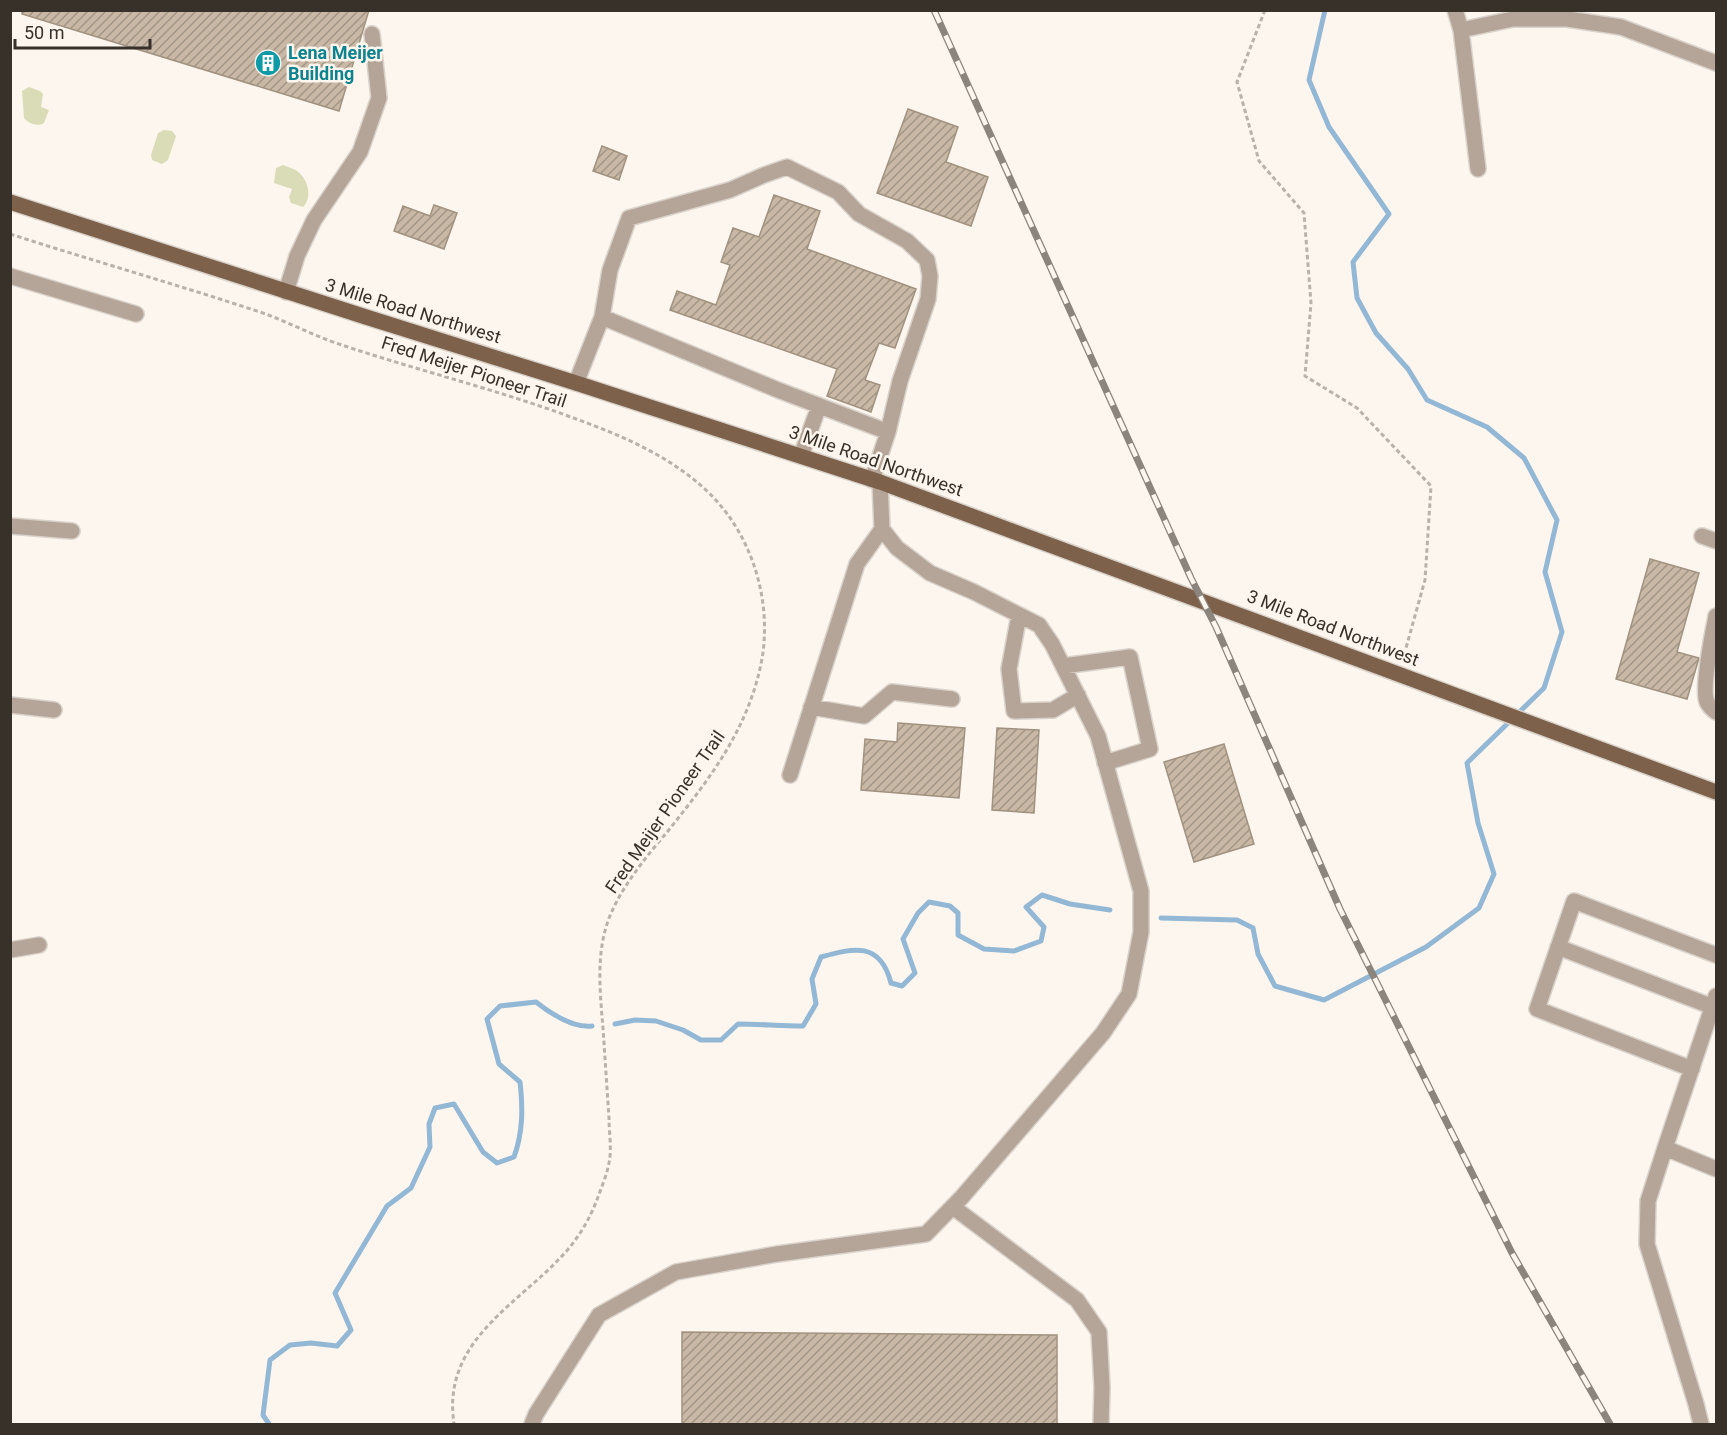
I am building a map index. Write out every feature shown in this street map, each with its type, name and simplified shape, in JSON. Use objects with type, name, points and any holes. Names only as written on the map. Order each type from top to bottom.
[{"type":"main road","name":"3 Mile Road Northwest","points":[[10,202],[286,292],[576,382],[876,481],[1716,792]]},
{"type":"street","points":[[1455,10],[1461,30],[1478,169]]},
{"type":"street","points":[[1461,30],[1513,19],[1567,19],[1621,27],[1716,63]]},
{"type":"street","points":[[286,292],[297,256],[314,220],[360,152],[378,98],[372,34]]},
{"type":"street","points":[[532,1425],[536,1414],[599,1315],[676,1272],[777,1254],[926,1234],[953,1207],[1103,1033],[1130,993],[1142,932],[1141,891],[1098,736],[1052,644],[1039,625],[930,573],[897,548],[882,529],[876,481],[900,381],[928,299],[930,276],[927,260],[907,241],[859,214],[838,192],[787,167],[730,190],[629,218],[610,270],[602,317],[576,382]]},
{"type":"street","points":[[10,276],[136,314]]},
{"type":"street","points":[[602,317],[888,432]]},
{"type":"street","points":[[801,456],[819,406]]},
{"type":"street","points":[[10,526],[72,531]]},
{"type":"street","points":[[790,774],[857,564],[882,529]]},
{"type":"street","points":[[1019,615],[1009,669],[1014,711],[1053,710],[1078,695]]},
{"type":"street","points":[[1716,616],[1711,638],[1705,693],[1707,702],[1716,712]]},
{"type":"street","points":[[1063,666],[1130,657],[1150,749],[1105,763]]},
{"type":"street","points":[[811,707],[864,717],[892,692],[952,699]]},
{"type":"street","points":[[10,705],[54,710]]},
{"type":"street","points":[[1692,1069],[1537,1009],[1574,901],[1716,955]]},
{"type":"street","points":[[10,950],[39,945]]},
{"type":"street","points":[[1558,947],[1715,1001],[1648,1201],[1647,1244],[1701,1425]]},
{"type":"street","points":[[1665,1148],[1716,1168]]},
{"type":"street","points":[[953,1207],[1077,1300],[1083,1308],[1099,1332],[1102,1387],[1101,1425]]},
{"type":"path","points":[[1265,10],[1238,82],[1259,161],[1304,213],[1311,303],[1305,376],[1357,408],[1431,486],[1425,580],[1406,648]]},
{"type":"path","name":"Fred Meijer Pioneer Trail","points":[[10,234],[264,313],[334,342],[535,404],[616,434],[670,462],[709,493],[733,521],[748,550],[759,580],[764,604],[765,630],[757,681],[745,716],[730,748],[712,776],[627,885],[609,918],[601,950],[600,982],[611,1159],[598,1199],[582,1230],[561,1257],[492,1321],[470,1348],[459,1371],[453,1396],[454,1425]]},
{"type":"green space","points":[[29,87],[43,94],[41,107],[49,110],[44,123],[39,125],[28,122],[24,118],[22,91]]},
{"type":"green space","points":[[164,130],[172,131],[176,136],[168,160],[162,164],[152,160],[151,155],[158,133]]},
{"type":"green space","points":[[283,165],[301,174],[306,183],[308,198],[303,207],[291,203],[289,197],[292,189],[274,183],[276,168]]},
{"type":"building","name":"Lena Meijer Building","points":[[22,10],[369,10],[339,111],[22,14]]},
{"type":"building","points":[[908,109],[958,127],[946,162],[988,177],[971,226],[877,193]]},
{"type":"building","points":[[602,146],[627,156],[619,180],[593,171]]},
{"type":"building","points":[[774,195],[820,211],[807,249],[916,289],[895,348],[879,343],[865,380],[880,385],[871,412],[827,396],[837,369],[670,310],[677,291],[716,305],[730,265],[721,262],[733,228],[759,237]]},
{"type":"building","points":[[434,205],[457,213],[444,249],[394,231],[403,206],[430,216]]},
{"type":"building","points":[[1650,559],[1699,573],[1677,652],[1699,658],[1687,699],[1616,679]]},
{"type":"building","points":[[898,723],[965,728],[959,798],[861,790],[865,739],[897,742]]},
{"type":"building","points":[[997,728],[1039,730],[1034,813],[992,810]]},
{"type":"building","points":[[1224,744],[1254,844],[1194,862],[1164,762]]},
{"type":"building","points":[[682,1332],[1057,1335],[1057,1425],[682,1425]]},
{"type":"waterway","points":[[1161,918],[1237,920],[1253,928],[1258,954],[1275,986],[1324,1000],[1426,947],[1479,908],[1494,874],[1478,823],[1467,763],[1544,688],[1562,632],[1545,572],[1557,520],[1524,458],[1487,427],[1427,400],[1408,369],[1376,333],[1357,298],[1353,262],[1389,214],[1329,127],[1309,80],[1325,10]]},
{"type":"waterway","points":[[615,1024],[635,1020],[656,1021],[683,1030],[701,1040],[721,1040],[738,1024],[803,1026],[816,1004],[812,979],[821,957],[855,950],[873,954],[886,969],[891,983],[902,986],[915,973],[903,939],[918,913],[929,902],[950,906],[958,913],[958,935],[984,949],[1014,951],[1041,941],[1044,927],[1026,907],[1042,895],[1070,904],[1110,910]]},
{"type":"waterway","points":[[269,1424],[263,1415],[270,1360],[290,1345],[311,1343],[337,1346],[351,1330],[335,1293],[387,1206],[411,1188],[430,1147],[429,1124],[435,1108],[454,1104],[483,1152],[497,1163],[514,1157],[522,1120],[520,1082],[499,1064],[487,1019],[500,1006],[536,1002],[570,1022],[592,1026]]},
{"type":"railway","points":[[934,10],[1191,578],[1216,627],[1340,909],[1512,1253],[1610,1424]]},
{"type":"place","name":"Lena Meijer Building","points":[[268,63]]}]
